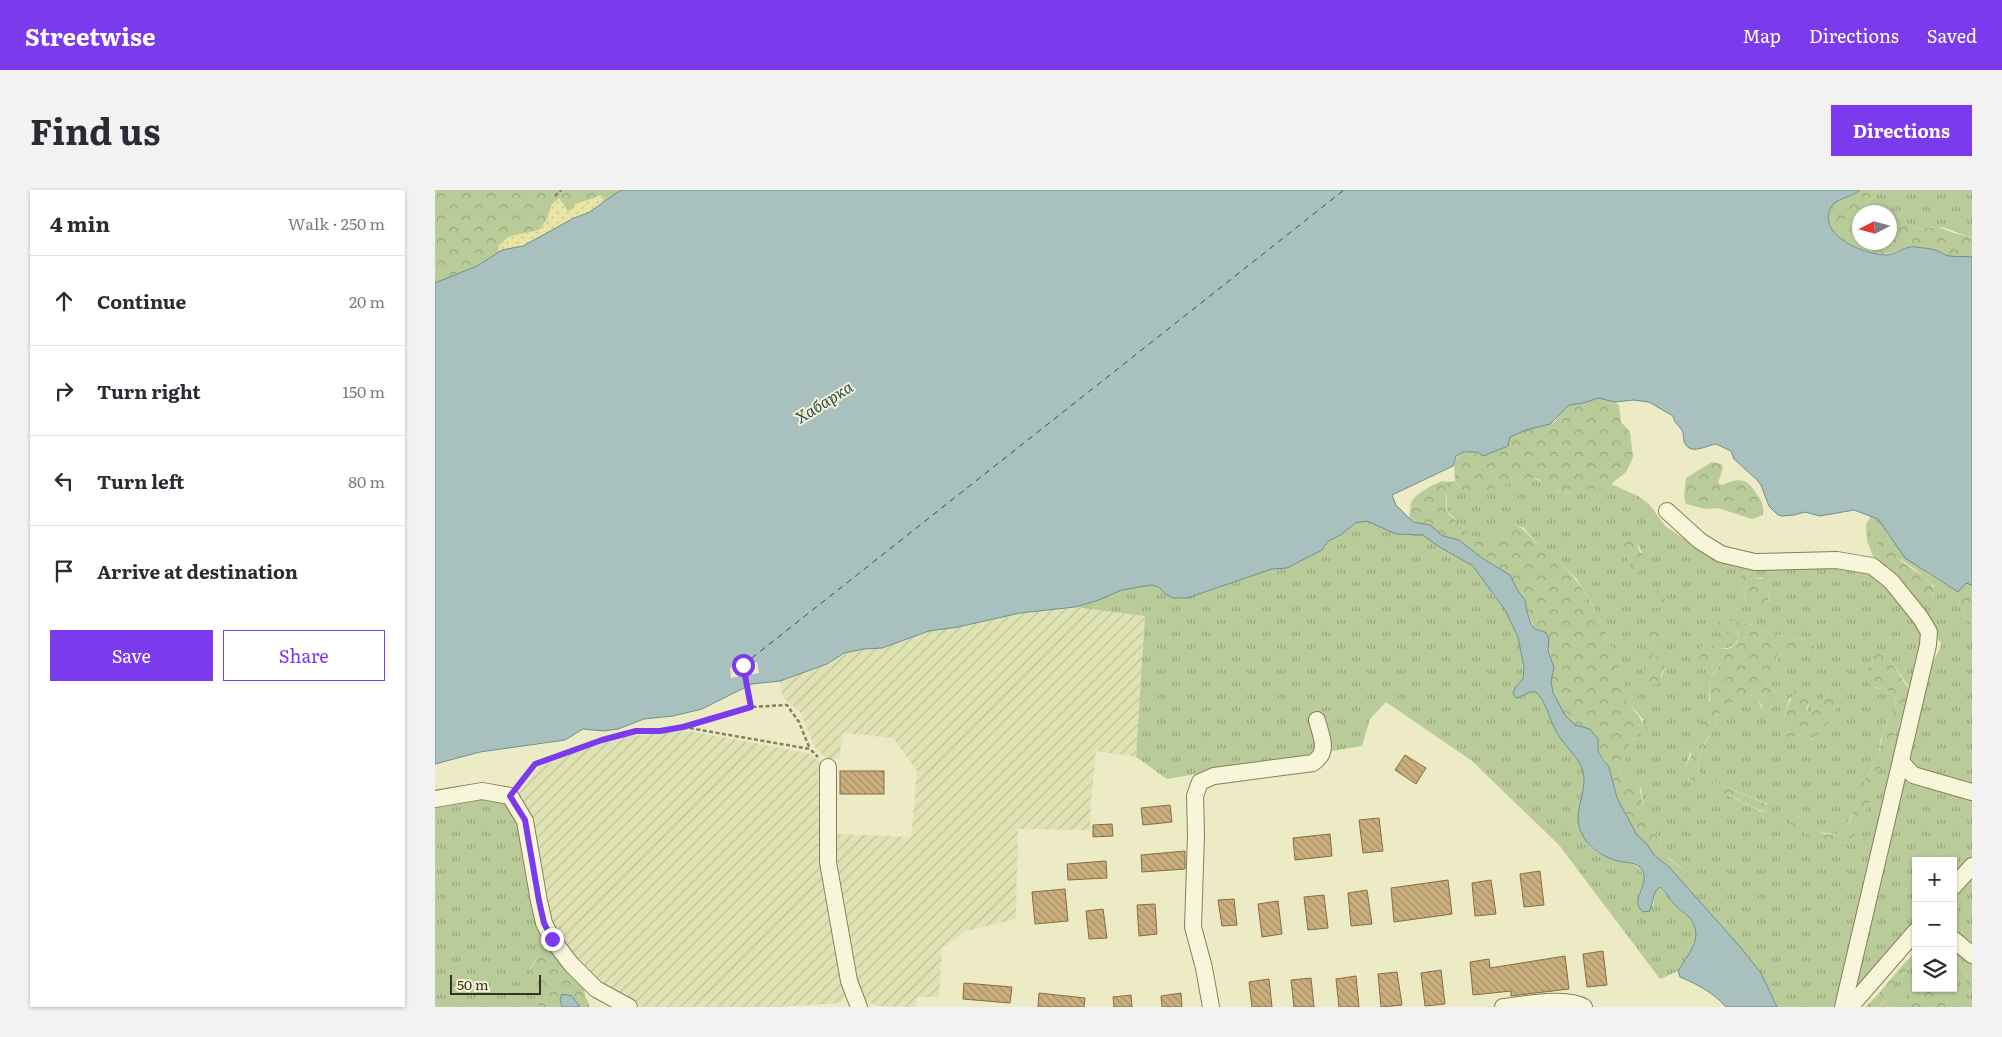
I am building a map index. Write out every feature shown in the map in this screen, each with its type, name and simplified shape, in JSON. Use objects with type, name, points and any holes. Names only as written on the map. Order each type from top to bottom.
[{"type":"street","points":[[1667,511],[1700,541],[1721,554],[1755,562],[1837,560],[1872,566],[1891,581],[1921,617],[1929,632],[1929,645],[1902,763],[1843,1007]]},
{"type":"street","points":[[1211,1007],[1204,968],[1193,927],[1196,835],[1195,796],[1200,782],[1214,776],[1313,763],[1321,758],[1324,747],[1317,720]]},
{"type":"street","points":[[1902,763],[1913,775],[1972,792]]},
{"type":"street","points":[[829,767],[828,862],[849,981],[859,1007]]},
{"type":"street","points":[[435,799],[482,791],[510,796],[525,820],[539,901],[544,923],[552,939],[571,964],[596,989],[629,1007]]},
{"type":"street","points":[[1957,883],[1972,866]]},
{"type":"street","points":[[1851,1007],[1912,936]]},
{"type":"street","points":[[1957,943],[1972,956]]},
{"type":"street","points":[[1503,1007],[1572,1002],[1584,1007]]},
{"type":"path","points":[[555,196],[561,190]]},
{"type":"path","points":[[743,665],[751,707]]},
{"type":"path","points":[[510,796],[535,764],[602,740],[636,731],[660,731],[683,727],[751,707],[787,705],[799,722],[810,749],[829,767]]},
{"type":"path","points":[[683,727],[810,749]]},
{"type":"green space","points":[[435,190],[621,190],[606,200],[502,250],[477,266],[435,283]]},
{"type":"green space","points":[[1860,190],[1880,190],[1865,205],[1852,205],[1852,245],[1836,234],[1830,226],[1828,217],[1833,204]]},
{"type":"green space","points":[[1880,190],[1972,190],[1972,237],[1942,227],[1914,228],[1897,217],[1897,205],[1865,205]]},
{"type":"green space","points":[[1897,217],[1917,229],[1938,227],[1972,237],[1972,257],[1949,256],[1933,249],[1912,246],[1887,254],[1864,250],[1897,250]]},
{"type":"green space","points":[[1598,398],[1611,400],[1619,405],[1621,422],[1630,432],[1633,458],[1626,472],[1605,489],[1583,488],[1565,493],[1551,489],[1538,479],[1529,478],[1521,479],[1483,493],[1475,493],[1463,491],[1455,481],[1454,461],[1460,454],[1473,451],[1481,454],[1504,448],[1510,437],[1554,422],[1569,405]]},
{"type":"green space","points":[[1712,462],[1721,464],[1723,468],[1718,483],[1722,485],[1741,480],[1745,481],[1752,488],[1762,503],[1763,515],[1752,519],[1718,508],[1706,509],[1686,504],[1684,496],[1686,478]]},
{"type":"green space","points":[[1533,479],[1564,493],[1573,492],[1583,487],[1602,488],[1611,484],[1638,496],[1649,504],[1665,526],[1698,548],[1807,565],[1877,572],[1924,636],[1842,1007],[1777,1007],[1757,968],[1688,889],[1691,888],[1694,877],[1666,856],[1661,848],[1653,825],[1644,810],[1641,789],[1636,783],[1623,780],[1619,768],[1626,757],[1630,741],[1637,738],[1642,732],[1643,719],[1628,703],[1612,648],[1592,604],[1576,578],[1558,560],[1543,551],[1524,528],[1507,523],[1500,527],[1493,538],[1479,540],[1471,536],[1447,511],[1446,482],[1455,481],[1462,489],[1480,492],[1519,480]],"holes":[[[1622,538],[1638,545],[1642,553],[1631,571],[1628,559],[1621,551]],[[1743,571],[1752,579],[1762,578],[1770,595],[1768,602],[1746,598],[1740,582]],[[1727,620],[1753,625],[1783,637],[1805,640],[1816,647],[1815,655],[1789,652],[1780,654],[1777,657],[1777,669],[1766,680],[1768,688],[1776,693],[1772,706],[1768,710],[1761,707],[1758,699],[1751,695],[1730,704],[1718,715],[1716,724],[1701,753],[1698,766],[1699,772],[1709,780],[1768,804],[1768,812],[1760,811],[1739,800],[1688,779],[1685,767],[1709,705],[1709,682],[1712,674],[1719,667],[1718,663],[1711,666],[1705,645],[1721,648],[1729,647],[1740,636],[1734,631],[1722,634]],[[1880,654],[1891,662],[1909,687],[1902,718],[1879,767],[1864,815],[1848,843],[1836,845],[1800,831],[1797,816],[1810,828],[1823,833],[1837,834],[1845,829],[1860,799],[1868,774],[1878,757],[1881,739],[1896,703],[1892,693],[1875,688],[1869,667],[1873,664],[1872,660]],[[1646,660],[1665,668],[1661,678],[1643,669]],[[1804,687],[1812,690],[1807,712],[1811,713],[1829,691],[1837,707],[1824,727],[1812,740],[1800,734],[1793,737],[1782,725],[1789,699]]]},
{"type":"green space","points":[[1442,481],[1446,482],[1446,506],[1448,512],[1470,535],[1481,539],[1493,538],[1502,523],[1517,526],[1526,532],[1544,551],[1558,560],[1587,596],[1617,660],[1628,702],[1640,718],[1643,726],[1640,736],[1630,741],[1626,757],[1619,768],[1623,780],[1639,785],[1643,806],[1653,825],[1661,848],[1669,859],[1694,877],[1694,885],[1688,889],[1637,835],[1617,798],[1611,772],[1606,761],[1598,752],[1598,746],[1563,712],[1553,696],[1551,681],[1553,664],[1548,637],[1541,630],[1535,629],[1527,612],[1525,600],[1510,575],[1482,558],[1459,540],[1443,536],[1409,519],[1413,499]]},
{"type":"green space","points":[[1871,516],[1882,521],[1888,535],[1928,574],[1958,592],[1960,606],[1972,628],[1972,788],[1915,772],[1907,762],[1932,663],[1940,649],[1941,643],[1892,577],[1877,566],[1867,541],[1866,524]],"holes":[[[1887,537],[1894,555],[1915,569],[1934,586],[1934,594],[1931,597],[1920,597],[1905,586],[1880,561],[1877,541],[1880,538]]]},
{"type":"green space","points":[[1367,521],[1396,534],[1423,535],[1473,566],[1481,575],[1505,610],[1518,637],[1524,674],[1523,679],[1515,688],[1517,698],[1530,692],[1536,692],[1540,696],[1558,734],[1583,770],[1584,786],[1578,818],[1582,834],[1590,846],[1603,856],[1638,867],[1645,880],[1638,896],[1653,906],[1655,892],[1659,887],[1668,895],[1675,906],[1689,917],[1695,927],[1696,942],[1678,971],[1660,979],[1559,845],[1472,761],[1386,702],[1370,719],[1362,746],[1167,779],[1136,757],[1145,616],[1075,607],[1121,591],[1149,585],[1158,587],[1174,598],[1187,598],[1272,569],[1287,568],[1322,550],[1327,542],[1342,534],[1355,523]]},
{"type":"green space","points":[[1631,535],[1634,537],[1639,550],[1647,562],[1647,565],[1639,572],[1631,571],[1628,559],[1621,551],[1622,538]]},
{"type":"green space","points":[[1884,535],[1889,540],[1898,558],[1930,582],[1935,591],[1931,597],[1920,597],[1905,586],[1881,563],[1878,555],[1877,541]]},
{"type":"green space","points":[[1743,571],[1747,572],[1752,579],[1767,579],[1770,595],[1766,605],[1759,607],[1748,602],[1740,582]]},
{"type":"green space","points":[[1966,583],[1972,585],[1972,628],[1960,606],[1958,592]]},
{"type":"green space","points":[[1656,590],[1662,593],[1665,599],[1662,605],[1656,608],[1650,605],[1647,599],[1650,593]]},
{"type":"green space","points":[[1075,607],[1146,616],[1136,757],[1096,751],[1090,830],[1018,829],[1016,919],[966,931],[942,949],[939,997],[917,997],[916,1007],[878,1006],[864,1001],[859,994],[832,861],[834,834],[911,837],[917,771],[893,738],[843,733],[839,758],[826,759],[814,746],[801,713],[783,698],[780,681],[827,665],[844,653],[882,648],[929,631],[958,627],[1020,613]]},
{"type":"green space","points":[[1727,620],[1753,625],[1783,637],[1805,640],[1816,647],[1815,655],[1788,652],[1779,654],[1777,657],[1777,669],[1766,680],[1768,688],[1776,693],[1776,701],[1768,710],[1764,710],[1758,699],[1751,695],[1730,704],[1717,718],[1715,726],[1700,754],[1699,772],[1709,780],[1769,805],[1768,812],[1703,786],[1685,776],[1685,767],[1691,756],[1692,746],[1710,701],[1709,678],[1719,667],[1718,663],[1702,668],[1696,664],[1696,655],[1700,646],[1706,645],[1727,649],[1736,643],[1740,636],[1738,634],[1732,632],[1722,634],[1716,631],[1718,622]]},
{"type":"green space","points":[[1658,624],[1666,627],[1669,635],[1666,643],[1658,646],[1650,643],[1647,635],[1650,627]]},
{"type":"green space","points":[[1880,654],[1891,662],[1910,691],[1904,713],[1879,769],[1862,822],[1852,840],[1843,846],[1835,845],[1801,831],[1789,819],[1790,815],[1797,817],[1814,829],[1826,834],[1841,832],[1850,821],[1866,778],[1878,757],[1883,734],[1896,703],[1891,693],[1871,686],[1864,675],[1866,670],[1873,664],[1871,656]]},
{"type":"green space","points":[[1652,655],[1665,660],[1666,664],[1657,685],[1649,684],[1643,673],[1644,664]]},
{"type":"green space","points":[[1804,687],[1812,690],[1807,712],[1811,713],[1829,691],[1837,694],[1838,705],[1819,734],[1814,738],[1804,741],[1800,734],[1793,737],[1784,737],[1782,726],[1795,689]]},
{"type":"green space","points":[[689,731],[808,753],[819,761],[827,775],[847,995],[840,1003],[777,1007],[638,1007],[617,996],[574,961],[546,913],[515,798],[538,768],[580,750],[629,736]]},
{"type":"green space","points":[[1902,770],[1972,795],[1972,866],[1957,884],[1957,857],[1912,857],[1912,937],[1848,1007]]},
{"type":"green space","points":[[482,793],[508,802],[522,823],[544,941],[538,944],[538,957],[530,968],[531,989],[539,1002],[538,1007],[435,1007],[435,801]]},
{"type":"green space","points":[[1972,878],[1972,945],[1957,932],[1957,895]]},
{"type":"green space","points":[[544,941],[584,988],[590,1007],[580,1007],[572,996],[560,1003],[562,1007],[538,1007],[539,1002],[531,989],[529,971],[538,957],[538,944]]},
{"type":"green space","points":[[1957,949],[1972,962],[1972,991],[1967,990],[1965,986],[1967,977],[1957,963]]},
{"type":"green space","points":[[1912,955],[1912,964],[1899,977],[1888,998],[1877,1007],[1865,1007],[1881,991]]},
{"type":"green space","points":[[1957,963],[1965,972],[1972,991],[1972,1007],[1945,1007],[1948,992],[1957,992]]},
{"type":"green space","points":[[1912,964],[1912,992],[1909,996],[1910,1007],[1877,1007],[1885,1001],[1899,977]]},
{"type":"green space","points":[[1912,992],[1948,992],[1945,1007],[1910,1007],[1909,996]]},
{"type":"sand","points":[[600,195],[605,198],[588,213],[523,246],[499,252],[498,246],[510,236],[539,230],[547,219],[551,205],[559,198],[568,211],[574,208],[575,204]]},
{"type":"water","name":"Хабарка","points":[[621,190],[1860,190],[1833,204],[1828,217],[1830,227],[1845,242],[1852,245],[1852,250],[1887,255],[1912,247],[1933,249],[1949,256],[1972,257],[1972,585],[1966,583],[1958,592],[1905,558],[1878,519],[1854,510],[1820,516],[1805,512],[1794,515],[1778,515],[1769,506],[1761,485],[1734,459],[1731,451],[1716,444],[1699,449],[1686,446],[1682,431],[1673,416],[1649,402],[1633,400],[1615,402],[1598,398],[1584,403],[1569,405],[1550,424],[1526,430],[1510,437],[1508,446],[1483,456],[1478,452],[1464,452],[1456,456],[1453,466],[1392,495],[1396,505],[1413,522],[1430,525],[1443,536],[1459,540],[1482,558],[1510,575],[1525,600],[1531,624],[1535,629],[1545,632],[1549,638],[1548,650],[1554,668],[1551,681],[1553,693],[1565,715],[1575,725],[1590,729],[1598,739],[1598,752],[1609,767],[1617,798],[1637,835],[1647,844],[1654,855],[1669,867],[1742,949],[1761,973],[1777,1007],[1726,1007],[1705,989],[1680,977],[1678,971],[1690,952],[1695,939],[1694,925],[1690,918],[1673,903],[1660,887],[1655,892],[1650,911],[1643,912],[1638,902],[1644,881],[1640,867],[1601,854],[1587,843],[1584,838],[1578,819],[1584,787],[1581,766],[1559,736],[1540,696],[1536,692],[1530,692],[1517,698],[1513,694],[1515,688],[1523,679],[1524,668],[1518,637],[1505,610],[1473,566],[1423,535],[1396,534],[1367,521],[1355,523],[1342,534],[1327,542],[1322,550],[1287,568],[1272,569],[1187,598],[1173,598],[1165,594],[1159,587],[1151,585],[1122,590],[1096,601],[1075,607],[1020,613],[958,627],[929,631],[882,648],[844,653],[827,664],[780,681],[752,684],[702,709],[673,716],[644,719],[618,729],[604,731],[583,729],[565,740],[480,752],[435,764],[435,283],[477,266],[502,250],[523,246],[574,218],[588,213]]},
{"type":"water","points":[[562,994],[572,996],[580,1007],[562,1007],[560,1000]]},
{"type":"pier","points":[[757,662],[759,673],[731,678],[730,668]]},
{"type":"building","points":[[1405,755],[1426,768],[1416,784],[1395,770]]},
{"type":"building","points":[[840,771],[884,771],[884,794],[840,794]]},
{"type":"building","points":[[1170,805],[1172,822],[1143,825],[1141,808]]},
{"type":"building","points":[[1379,818],[1383,851],[1363,853],[1359,820]]},
{"type":"building","points":[[1112,824],[1113,836],[1093,837],[1093,825]]},
{"type":"building","points":[[1330,834],[1332,856],[1295,860],[1293,838]]},
{"type":"building","points":[[1185,851],[1185,869],[1142,872],[1141,855]]},
{"type":"building","points":[[1106,861],[1107,878],[1068,880],[1067,864]]},
{"type":"building","points":[[1540,871],[1544,905],[1524,907],[1520,874]]},
{"type":"building","points":[[1448,880],[1452,914],[1394,922],[1391,888]]},
{"type":"building","points":[[1491,880],[1496,914],[1475,916],[1472,883]]},
{"type":"building","points":[[1065,889],[1068,921],[1035,924],[1032,892]]},
{"type":"building","points":[[1367,890],[1372,924],[1351,926],[1348,893]]},
{"type":"building","points":[[1324,895],[1328,928],[1308,930],[1304,897]]},
{"type":"building","points":[[1234,899],[1237,925],[1222,926],[1218,900]]},
{"type":"building","points":[[1278,901],[1282,934],[1262,937],[1258,904]]},
{"type":"building","points":[[1155,904],[1157,934],[1139,936],[1137,905]]},
{"type":"building","points":[[1103,909],[1107,938],[1089,939],[1086,911]]},
{"type":"building","points":[[1603,951],[1607,985],[1587,987],[1583,954]]},
{"type":"building","points":[[1565,956],[1569,989],[1511,996],[1511,991],[1473,995],[1470,962],[1489,959],[1490,968]]},
{"type":"building","points":[[1441,970],[1445,1004],[1425,1006],[1421,973]]},
{"type":"building","points":[[1397,972],[1402,1005],[1381,1007],[1378,974]]},
{"type":"building","points":[[1356,976],[1359,1007],[1339,1007],[1336,979]]},
{"type":"building","points":[[1311,978],[1314,1007],[1294,1007],[1291,980]]},
{"type":"building","points":[[1269,979],[1272,1007],[1252,1007],[1249,982]]},
{"type":"building","points":[[964,983],[1012,987],[1010,1003],[963,999]]},
{"type":"building","points":[[1039,993],[1085,998],[1084,1007],[1038,1007]]},
{"type":"building","points":[[1181,993],[1182,1007],[1162,1007],[1161,996]]},
{"type":"building","points":[[1131,995],[1132,1007],[1114,1007],[1113,997]]},
{"type":"ferry route","points":[[743,665],[1344,190]]},
{"type":"route","points":[[552,939],[544,923],[539,901],[525,820],[510,796],[535,764],[602,740],[636,731],[660,731],[683,727],[751,707],[743,665]]}]
